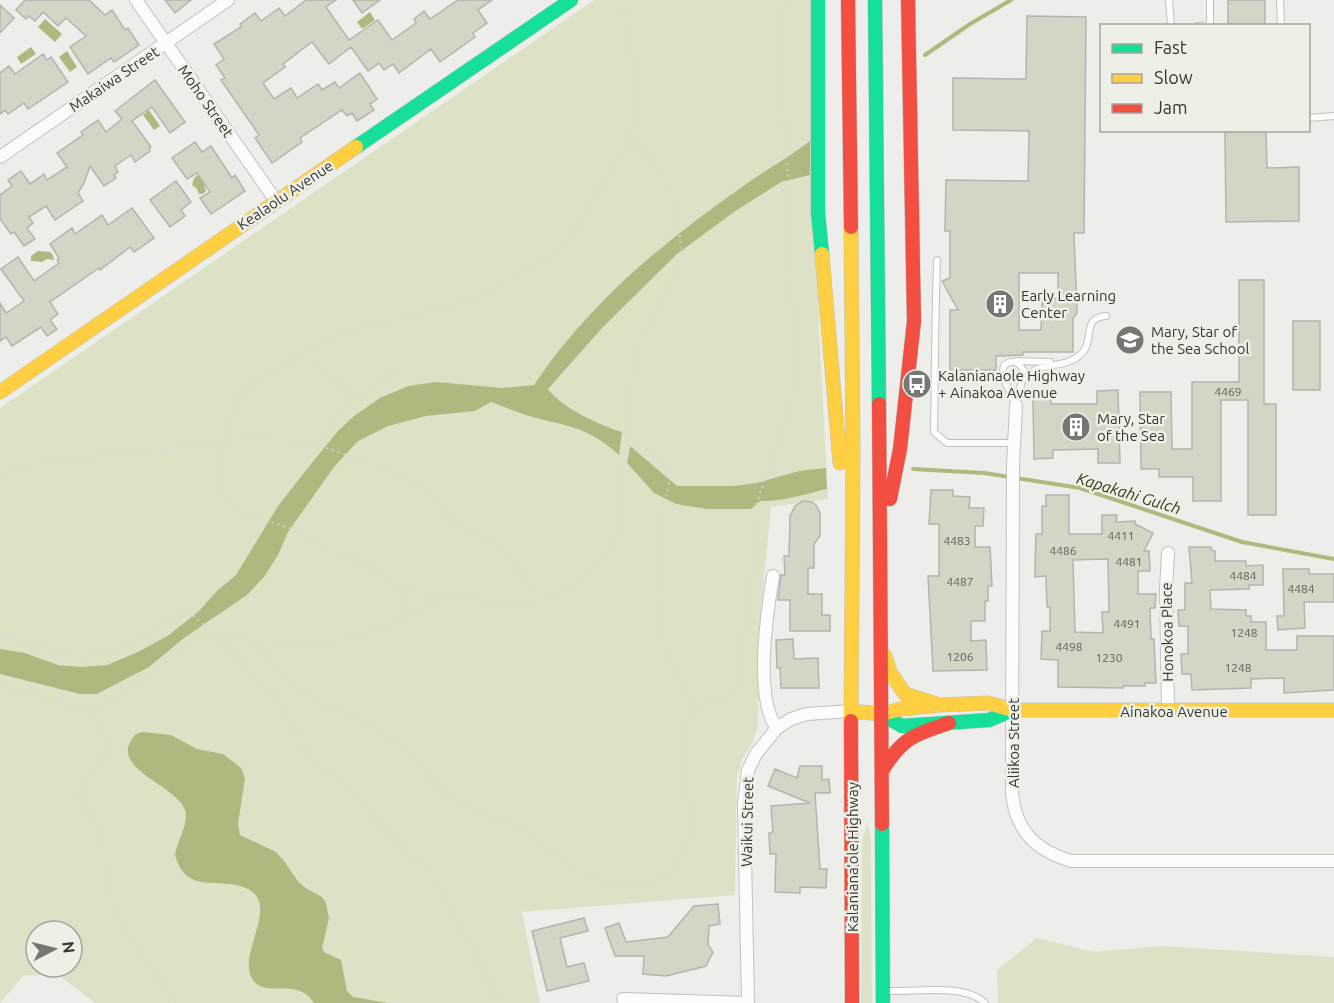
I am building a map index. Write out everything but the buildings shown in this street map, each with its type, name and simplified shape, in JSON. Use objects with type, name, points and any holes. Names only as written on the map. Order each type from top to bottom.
[{"type":"main road","name":"Kealaolu Avenue","points":[[0,392],[571,0]]},
{"type":"main road","points":[[818,0],[818,213],[851,596]]},
{"type":"main road","points":[[848,0],[853,441],[851,596]]},
{"type":"main road","points":[[875,0],[881,637],[890,672],[901,690],[908,695],[939,705]]},
{"type":"main road","points":[[881,547],[900,449],[914,321],[908,0]]},
{"type":"main road","name":"Kalaniana’ole Highway","points":[[851,596],[852,1003]]},
{"type":"main road","name":"Kalaniana’ole Highway","points":[[881,637],[883,997]]},
{"type":"main road","name":"Ainakoa Avenue","points":[[851,711],[881,714],[901,708],[988,703],[1013,710],[1334,710]]},
{"type":"main road","name":"Ainakoa Avenue","points":[[881,714],[902,726],[989,720],[1013,710]]},
{"type":"main road","points":[[851,826],[866,799],[872,779],[893,752],[905,740],[949,723]]},
{"type":"street","name":"Moho Street","points":[[136,0],[276,201]]},
{"type":"street","name":"Makaiwa Street","points":[[0,157],[228,0]]},
{"type":"street","name":"Aliikoa Street","points":[[1016,406],[1013,443],[1012,792],[1015,808],[1030,840],[1056,856],[1071,861],[1334,861]]},
{"type":"street","name":"Honokoa Place","points":[[1168,553],[1166,597],[1168,711]]},
{"type":"street","points":[[773,576],[766,627],[765,676],[766,706],[770,720],[777,728]]},
{"type":"street","name":"Waikui Street","points":[[748,1003],[746,786],[748,770],[756,754],[777,728],[791,719],[807,714],[851,711]]},
{"type":"street","points":[[623,999],[748,1003]]},
{"type":"lane","points":[[1169,0],[1171,24]]},
{"type":"lane","points":[[1210,0],[1210,24]]},
{"type":"lane","points":[[1280,0],[1281,24]]},
{"type":"lane","points":[[1310,118],[1334,116]]},
{"type":"lane","points":[[937,260],[933,346],[936,378],[933,432],[947,443],[1013,443]]},
{"type":"lane","points":[[1022,383],[1027,375],[1037,369],[1075,359],[1083,352],[1088,342],[1092,322],[1097,317],[1106,316]]},
{"type":"lane","points":[[1016,406],[1002,375],[1004,365],[1014,361],[1063,362]]},
{"type":"lane","points":[[1014,361],[1024,370],[1016,406]]},
{"type":"lane","points":[[936,378],[1002,375]]},
{"type":"lane","points":[[883,997],[963,991],[979,997],[985,1003]]},
{"type":"path","points":[[402,617],[403,598],[394,585],[376,571],[351,557],[330,551],[292,529],[245,514],[233,507],[224,496],[217,477],[234,407],[245,388],[326,339],[476,298],[549,256],[570,238],[624,150],[635,125],[639,98],[637,75],[624,22],[626,0]]},
{"type":"path","points":[[255,641],[285,680],[307,694],[321,707],[340,709],[362,720],[406,750],[446,794],[469,809],[526,830],[548,851],[559,856],[585,876],[628,886],[652,883],[668,874],[683,853],[691,830],[686,786],[684,729],[694,708],[727,696],[737,686],[748,590],[760,545],[753,529],[754,510],[787,416],[796,378],[795,326],[785,255],[785,233],[792,201],[785,154],[783,13],[786,0]]},
{"type":"path","points":[[394,585],[423,594],[445,597],[461,596],[501,604],[537,602],[550,598],[585,575],[612,544],[619,527],[633,371],[638,348],[681,260],[678,222],[667,185],[648,156],[630,136]]},
{"type":"path","points":[[317,367],[358,398]]},
{"type":"path","points":[[321,445],[324,436],[344,411],[358,398],[376,388],[395,369]]},
{"type":"path","points":[[0,474],[32,465],[114,453],[163,450],[254,437],[321,445],[353,456],[424,489],[454,522],[471,534],[484,536],[496,543],[535,589],[550,598]]},
{"type":"path","points":[[627,439],[639,444],[671,474],[659,547],[664,595],[660,624],[671,661],[694,708]]},
{"type":"path","points":[[0,685],[89,711],[109,703],[152,674],[187,644],[208,635],[255,641],[275,639],[308,644],[329,642],[386,626],[435,604],[445,597]]},
{"type":"path","points":[[0,636],[67,652],[80,658],[116,650],[187,610],[216,635]]},
{"type":"path","points":[[208,635],[223,643],[272,693],[314,764],[347,786],[364,804],[382,829],[431,874],[499,1003]]},
{"type":"path","points":[[89,711],[106,740],[108,750],[78,793],[102,835],[108,887],[116,912],[132,941],[176,1003]]},
{"type":"shaded area","points":[[594,0],[811,0],[819,326],[828,499],[771,507],[759,629],[758,728],[753,742],[742,759],[737,778],[735,895],[522,912],[540,1003],[95,1003],[64,979],[84,979],[84,919],[24,919],[24,975],[0,1003],[0,408]]},
{"type":"shaded area","points":[[370,12],[375,20],[362,29],[357,22]]},
{"type":"shaded area","points":[[45,19],[62,34],[55,42],[38,27]]},
{"type":"shaded area","points":[[31,47],[36,54],[21,64],[17,57]]},
{"type":"shaded area","points":[[67,51],[77,67],[70,72],[59,57]]},
{"type":"shaded area","points":[[149,110],[160,126],[154,130],[143,115]]},
{"type":"shaded area","points":[[810,141],[810,175],[781,182],[734,212],[677,254],[603,327],[548,389],[562,403],[582,415],[622,432],[619,455],[596,437],[585,432],[491,402],[475,411],[426,416],[388,426],[358,441],[334,467],[288,532],[278,555],[264,577],[247,595],[184,638],[149,667],[97,694],[80,694],[0,674],[0,649],[25,653],[58,665],[81,667],[107,665],[138,652],[169,635],[199,611],[218,590],[236,575],[278,506],[338,431],[354,416],[380,398],[408,386],[436,382],[502,388],[534,385],[578,328],[603,301],[656,252],[750,181]]},
{"type":"shaded area","points":[[201,176],[206,191],[203,194],[199,194],[192,185],[194,178]]},
{"type":"shaded area","points":[[38,251],[50,252],[54,260],[31,261],[31,256]]},
{"type":"shaded area","points":[[630,446],[677,486],[734,486],[757,483],[799,471],[826,468],[827,489],[785,499],[760,501],[751,509],[707,509],[676,504],[654,493],[627,463]]},
{"type":"shaded area","points":[[142,732],[171,735],[197,749],[223,754],[241,768],[245,778],[238,824],[240,835],[276,852],[304,887],[322,897],[326,903],[329,918],[322,948],[324,952],[341,960],[347,991],[353,997],[388,1003],[314,1003],[298,990],[262,987],[255,982],[250,974],[249,963],[260,916],[260,905],[256,896],[248,889],[237,885],[196,881],[180,868],[175,855],[184,827],[185,810],[169,792],[135,766],[129,757],[129,746],[136,734]]},
{"type":"shaded area","points":[[867,821],[871,839],[872,1003],[861,1003],[862,843]]},
{"type":"shaded area","points":[[1037,938],[1094,952],[1161,946],[1334,957],[1334,1003],[998,1003],[997,970]]},
{"type":"waterway","points":[[925,55],[970,24],[1011,0]]},
{"type":"waterway","name":"Kapakahi Gulch","points":[[913,469],[984,473],[1080,488],[1242,542],[1334,559]]},
{"type":"traffic: fast","points":[[356,147],[571,0]]},
{"type":"traffic: fast","points":[[818,0],[818,213],[822,254]]},
{"type":"traffic: fast","points":[[875,0],[879,404]]},
{"type":"traffic: fast","points":[[881,714],[902,726],[989,720],[1013,710]]},
{"type":"traffic: fast","points":[[882,824],[883,1003]]},
{"type":"traffic: slow","points":[[0,392],[356,147]]},
{"type":"traffic: slow","points":[[851,227],[853,453],[851,721]]},
{"type":"traffic: slow","points":[[822,254],[840,463]]},
{"type":"traffic: slow","points":[[885,656],[890,672],[905,694],[939,705]]},
{"type":"traffic: slow","points":[[851,711],[881,714],[901,709],[939,705],[988,703],[1013,710],[1334,710]]},
{"type":"traffic: jam","points":[[848,0],[851,227]]},
{"type":"traffic: jam","points":[[890,499],[900,449],[914,321],[908,0]]},
{"type":"traffic: jam","points":[[879,404],[882,824]]},
{"type":"traffic: jam","points":[[851,721],[852,1003]]},
{"type":"traffic: jam","points":[[882,771],[902,744],[917,735],[949,723]]},
{"type":"place","name":"Early Learning Center","points":[[1000,304]]},
{"type":"place","name":"Mary, Star of the Sea School","points":[[1130,340]]},
{"type":"place","name":"Kalanianaole Highway + Ainakoa Avenue","points":[[917,384]]},
{"type":"place","name":"Mary, Star of the Sea","points":[[1076,427]]}]
